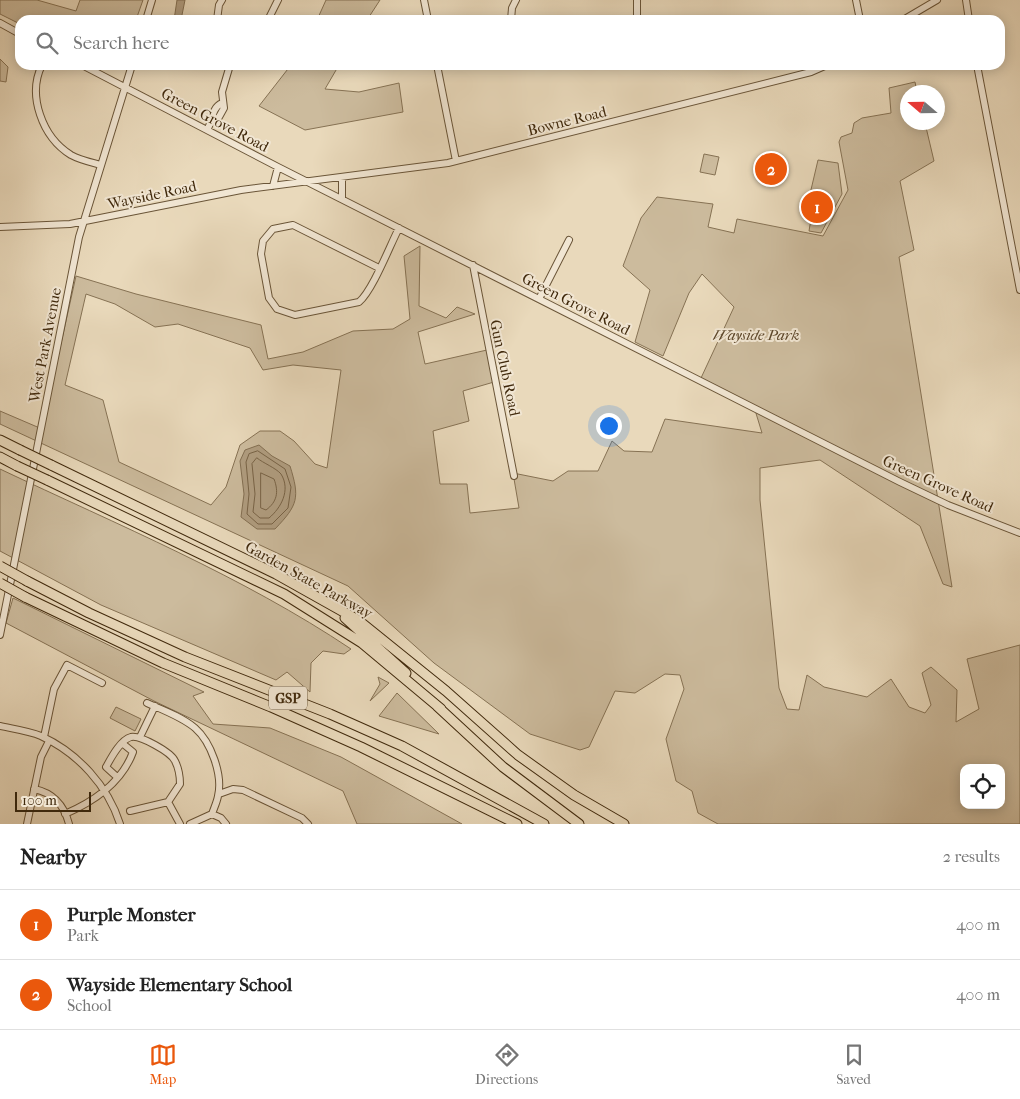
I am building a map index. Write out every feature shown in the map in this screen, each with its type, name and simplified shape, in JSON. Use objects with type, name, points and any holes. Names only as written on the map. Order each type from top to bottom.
[{"type":"highway","name":"Garden State Parkway","points":[[0,440],[259,566],[358,620],[391,645],[501,741],[536,768],[574,795],[624,824]]},
{"type":"highway","name":"Garden State Parkway","points":[[0,457],[284,594],[362,644],[441,709]]},
{"type":"highway","name":"GSP","points":[[0,566],[27,581],[185,657],[330,714],[402,746],[544,824]]},
{"type":"highway","name":"GSP","points":[[0,583],[163,663],[278,710],[361,747],[517,824]]},
{"type":"highway","points":[[323,601],[371,640],[441,709],[520,781],[579,824]]},
{"type":"street","points":[[148,15],[152,0]]},
{"type":"street","points":[[218,15],[222,0]]},
{"type":"street","points":[[270,15],[278,0]]},
{"type":"street","points":[[424,0],[427,15]]},
{"type":"street","points":[[511,15],[516,0]]},
{"type":"street","points":[[637,15],[638,0]]},
{"type":"street","points":[[856,0],[859,15]]},
{"type":"street","points":[[912,15],[937,0]]},
{"type":"street","points":[[966,0],[968,15]]},
{"type":"street","points":[[0,23],[15,31]]},
{"type":"street","points":[[40,70],[35,86],[40,115],[47,130],[57,143],[70,154],[100,165]]},
{"type":"street","name":"Green Grove Road","points":[[92,70],[278,167],[900,482],[948,505],[1020,533]]},
{"type":"street","name":"West Park Avenue","points":[[0,635],[84,222],[130,70]]},
{"type":"street","points":[[207,130],[212,121],[219,117],[224,108],[222,92],[229,70]]},
{"type":"street","points":[[438,70],[456,160]]},
{"type":"street","name":"Bowne Road","points":[[309,182],[421,168],[816,70]]},
{"type":"street","points":[[978,70],[1020,290]]},
{"type":"street","points":[[273,186],[278,167]]},
{"type":"street","points":[[342,178],[342,198]]},
{"type":"street","name":"Wayside Road","points":[[0,227],[84,222],[213,195],[309,182]]},
{"type":"street","points":[[379,268],[293,225],[273,229],[261,246],[269,298],[277,309],[295,315],[359,302],[379,268],[399,228]]},
{"type":"street","points":[[539,299],[569,240]]},
{"type":"street","name":"Gun Club Road","points":[[473,265],[514,476]]},
{"type":"street","points":[[27,824],[46,739],[54,690],[67,665],[102,683]]},
{"type":"street","points":[[147,703],[185,721],[202,735],[213,755],[219,794],[212,814],[190,824]]},
{"type":"street","points":[[140,737],[155,706]]},
{"type":"street","points":[[0,726],[46,739],[84,766],[105,793],[120,824]]},
{"type":"street","points":[[117,777],[106,767],[122,743],[131,738],[140,737],[170,754],[176,762],[180,784],[168,802],[130,810]]},
{"type":"street","points":[[66,814],[105,793],[133,752],[122,743]]},
{"type":"street","points":[[34,789],[52,796],[66,814],[69,824]]},
{"type":"street","points":[[219,794],[233,789],[243,790],[302,818],[308,824]]},
{"type":"street","points":[[168,802],[180,824]]},
{"type":"street","points":[[212,814],[221,818],[226,824]]},
{"type":"green space","points":[[0,0],[37,0],[76,11],[80,0],[143,0],[138,15],[15,15],[15,22],[0,14]]},
{"type":"green space","points":[[326,0],[380,0],[370,15],[319,15]]},
{"type":"green space","points":[[0,59],[8,67],[6,82],[0,81]]},
{"type":"green space","points":[[287,70],[336,70],[325,89],[359,92],[399,83],[403,112],[305,130],[259,106]]},
{"type":"green space","points":[[915,82],[916,85],[902,85]]},
{"type":"green space","name":"Wayside Park","points":[[900,85],[900,130],[927,130],[934,161],[900,181],[914,250],[899,257],[952,587],[943,584],[920,526],[820,460],[760,468],[760,500],[779,688],[787,709],[799,710],[807,675],[824,687],[867,697],[891,679],[909,707],[925,713],[931,705],[922,673],[931,667],[957,690],[956,722],[979,709],[967,659],[1020,645],[1020,824],[718,824],[698,813],[692,791],[676,781],[666,739],[684,689],[680,675],[665,674],[635,693],[615,691],[589,747],[580,750],[530,734],[434,663],[348,586],[0,424],[0,411],[42,429],[76,276],[136,294],[261,325],[268,359],[303,352],[353,331],[393,329],[410,319],[404,256],[420,246],[419,306],[446,318],[457,307],[475,314],[418,332],[425,364],[487,350],[494,382],[463,391],[469,421],[433,431],[440,484],[467,484],[470,513],[519,508],[513,473],[553,481],[568,471],[598,471],[612,441],[624,451],[652,452],[665,419],[762,433],[755,410],[701,378],[734,307],[702,274],[689,293],[663,356],[635,342],[650,290],[623,266],[641,218],[657,197],[713,204],[708,227],[734,233],[737,219],[823,236],[848,190],[839,142],[841,137],[852,133],[854,123],[862,118],[891,113],[889,88]],"holes":[[[86,294],[115,304],[155,327],[178,324],[250,348],[263,370],[293,365],[341,370],[327,468],[315,464],[294,441],[280,431],[260,431],[240,445],[226,487],[211,505],[119,462],[103,400],[65,385]]]},
{"type":"green space","points":[[704,154],[719,157],[715,175],[700,172]]},
{"type":"green space","points":[[818,160],[838,163],[842,194],[821,233],[809,231],[815,195],[810,194]]},
{"type":"green space","points":[[0,469],[134,531],[223,575],[267,598],[351,649],[344,654],[323,651],[311,663],[310,692],[287,672],[276,680],[101,605],[0,551]]},
{"type":"green space","points":[[13,598],[204,692],[193,696],[213,724],[270,728],[341,757],[462,824],[357,824],[343,791],[154,701],[6,623]]},
{"type":"green space","points":[[378,677],[389,683],[370,701],[380,684]]},
{"type":"green space","points":[[397,693],[439,734],[379,716]]},
{"type":"green space","points":[[116,707],[141,719],[135,731],[110,718]]},
{"type":"water","points":[[177,0],[185,0],[182,15],[175,15]]},
{"type":"water","points":[[259,445],[272,456],[290,466],[295,486],[296,494],[292,507],[275,529],[257,529],[241,517],[244,494],[240,461],[245,450]]},
{"type":"place","name":"Wayside Elementary School","points":[[771,169]]},
{"type":"place","name":"Purple Monster","points":[[817,207]]}]
